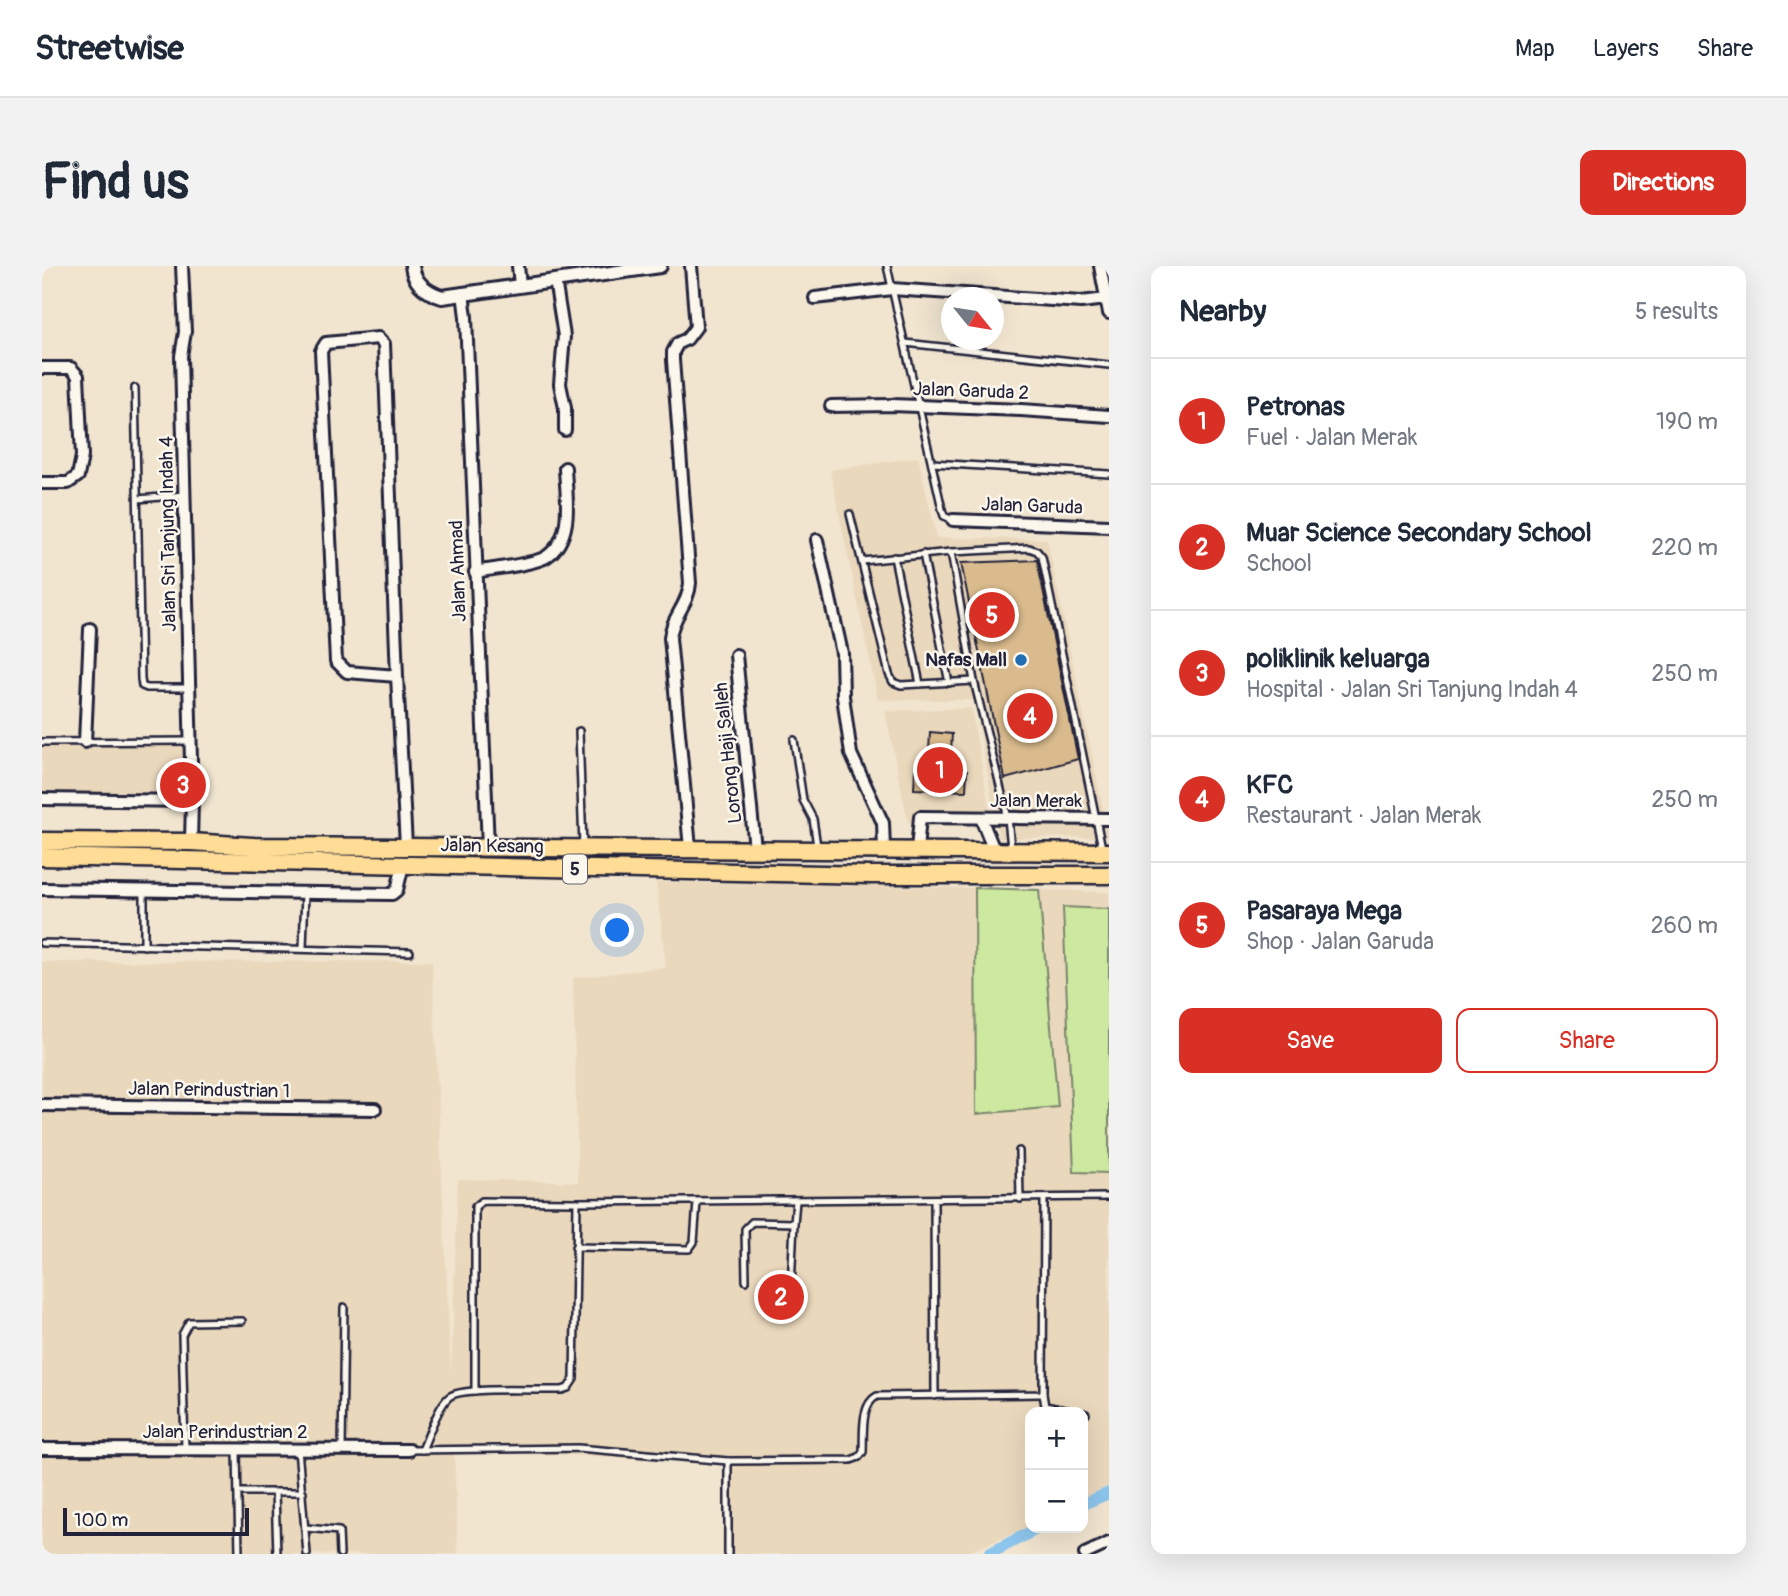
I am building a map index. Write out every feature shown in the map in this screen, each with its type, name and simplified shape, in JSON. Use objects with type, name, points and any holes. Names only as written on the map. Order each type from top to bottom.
[{"type":"main road","name":"Jalan Kesang","points":[[42,841],[191,842],[252,846],[1106,852]]},
{"type":"main road","name":"Jalan Kesang","points":[[42,857],[403,868],[871,875],[1109,875]]},
{"type":"street","name":"Jalan Sri Tanjung Indah 4","points":[[182,266],[185,332],[181,356],[191,842]]},
{"type":"street","points":[[412,266],[416,281],[433,294],[442,297],[655,267]]},
{"type":"street","points":[[518,266],[520,285]]},
{"type":"street","points":[[690,848],[670,630],[687,598],[690,583],[673,360],[674,348],[687,339],[696,327],[691,266]]},
{"type":"street","points":[[1100,266],[1109,313]]},
{"type":"street","points":[[555,280],[564,336],[560,384],[565,408],[565,430]]},
{"type":"street","points":[[815,298],[892,289],[1081,302],[1107,299]]},
{"type":"street","name":"Jalan Ahmad","points":[[463,293],[488,847]]},
{"type":"street","points":[[397,676],[348,672],[336,661],[321,351],[326,343],[378,338],[384,344],[406,846]]},
{"type":"street","points":[[42,368],[71,368],[78,376],[82,456],[78,476],[68,483],[42,483]]},
{"type":"street","name":"Jalan Garuda 2","points":[[831,406],[918,406],[1109,416]]},
{"type":"street","points":[[475,572],[545,558],[555,547],[566,522],[565,468]]},
{"type":"street","name":"Jalan Garuda","points":[[953,520],[1109,526]]},
{"type":"street","points":[[817,540],[842,653],[843,696],[851,754],[883,823],[884,849]]},
{"type":"street","points":[[85,742],[90,629]]},
{"type":"street","name":"Lorong Haji Salleh","points":[[736,655],[755,849]]},
{"type":"street","points":[[42,799],[192,801]]},
{"type":"street","name":"Jalan Merak","points":[[917,850],[920,817],[1109,819]]},
{"type":"street","points":[[981,818],[994,850]]},
{"type":"street","points":[[42,889],[392,894],[397,890],[403,868]]},
{"type":"street","name":"Jalan Perindustrian 1","points":[[42,1105],[375,1109]]},
{"type":"street","name":"Jalan Perindustrian 2","points":[[42,1449],[409,1450]]},
{"type":"street","points":[[1085,1554],[1109,1542]]},
{"type":"lane","points":[[887,266],[944,516],[953,520]]},
{"type":"lane","points":[[905,343],[1109,365]]},
{"type":"lane","points":[[135,388],[142,686],[189,688]]},
{"type":"lane","points":[[932,463],[1109,474]]},
{"type":"lane","points":[[138,499],[184,495]]},
{"type":"lane","points":[[850,514],[892,682],[901,685],[974,681]]},
{"type":"lane","points":[[862,561],[923,554],[1028,548],[1042,556],[1106,852]]},
{"type":"lane","points":[[951,552],[974,681],[1008,818],[1012,851]]},
{"type":"lane","points":[[923,554],[948,682]]},
{"type":"lane","points":[[894,557],[920,684]]},
{"type":"lane","points":[[579,731],[583,847]]},
{"type":"lane","points":[[794,740],[803,800],[813,819],[817,849]]},
{"type":"lane","points":[[42,742],[190,741]]},
{"type":"lane","points":[[144,891],[144,946]]},
{"type":"lane","points":[[303,948],[305,893]]},
{"type":"lane","points":[[42,943],[410,952]]},
{"type":"lane","points":[[1019,1151],[1020,1199]]},
{"type":"lane","points":[[475,1391],[475,1207],[482,1201],[697,1202],[1109,1197]]},
{"type":"lane","points":[[934,1199],[935,1396]]},
{"type":"lane","points":[[1044,1199],[1043,1402],[1048,1407]]},
{"type":"lane","points":[[791,1287],[796,1201]]},
{"type":"lane","points":[[422,1450],[447,1399],[452,1395],[475,1391],[562,1390],[572,1385],[577,1202]]},
{"type":"lane","points":[[575,1247],[689,1248],[694,1242],[697,1202]]},
{"type":"lane","points":[[746,1281],[748,1224],[794,1223]]},
{"type":"lane","points":[[342,1450],[344,1307]]},
{"type":"lane","points":[[186,1449],[182,1335],[184,1328],[189,1322],[242,1321]]},
{"type":"lane","points":[[409,1450],[578,1448],[729,1461],[851,1460],[863,1452],[866,1407],[870,1400],[877,1396],[1043,1394]]},
{"type":"lane","points":[[237,1449],[239,1554]]},
{"type":"lane","points":[[298,1450],[307,1554]]},
{"type":"lane","points":[[728,1554],[729,1461]]},
{"type":"lane","points":[[238,1492],[303,1492]]},
{"type":"lane","points":[[275,1492],[277,1554]]},
{"type":"lane","points":[[306,1528],[339,1531],[340,1554]]},
{"type":"shaded area","points":[[918,457],[937,538],[1047,539],[1109,837],[999,838],[974,700],[878,700],[830,470]]},
{"type":"shaded area","points":[[971,708],[992,823],[908,822],[885,711]]},
{"type":"shaded area","points":[[185,738],[188,805],[42,804],[42,739]]},
{"type":"shaded area","points":[[656,882],[975,888],[976,1114],[1058,1107],[1039,890],[1109,892],[1109,1485],[1088,1497],[1088,1407],[1025,1407],[1025,1529],[963,1554],[722,1554],[725,1462],[454,1450],[458,1554],[42,1554],[42,962],[432,961],[451,1375],[458,1179],[578,1182],[573,978],[666,967]]},
{"type":"green space","points":[[975,888],[1039,890],[1058,1107],[976,1114]]},
{"type":"green space","points":[[1063,907],[1109,909],[1109,1173],[1074,1172]]},
{"type":"building","name":"Nafas Mall","points":[[1037,560],[1078,759],[1005,779],[961,563]]},
{"type":"building","points":[[930,732],[952,734],[950,770],[967,771],[966,791],[914,789],[915,770],[928,771]]},
{"type":"waterway","points":[[1088,1502],[1109,1493]]},
{"type":"waterway","points":[[989,1554],[1029,1533]]},
{"type":"place","name":"Pasaraya Mega","points":[[992,615]]},
{"type":"place","name":"Nafas Mall","points":[[1021,660]]},
{"type":"place","name":"KFC","points":[[1030,716]]},
{"type":"place","name":"Petronas","points":[[940,770]]},
{"type":"place","name":"poliklinik keluarga","points":[[183,785]]},
{"type":"place","name":"Muar Science Secondary School","points":[[781,1297]]}]
